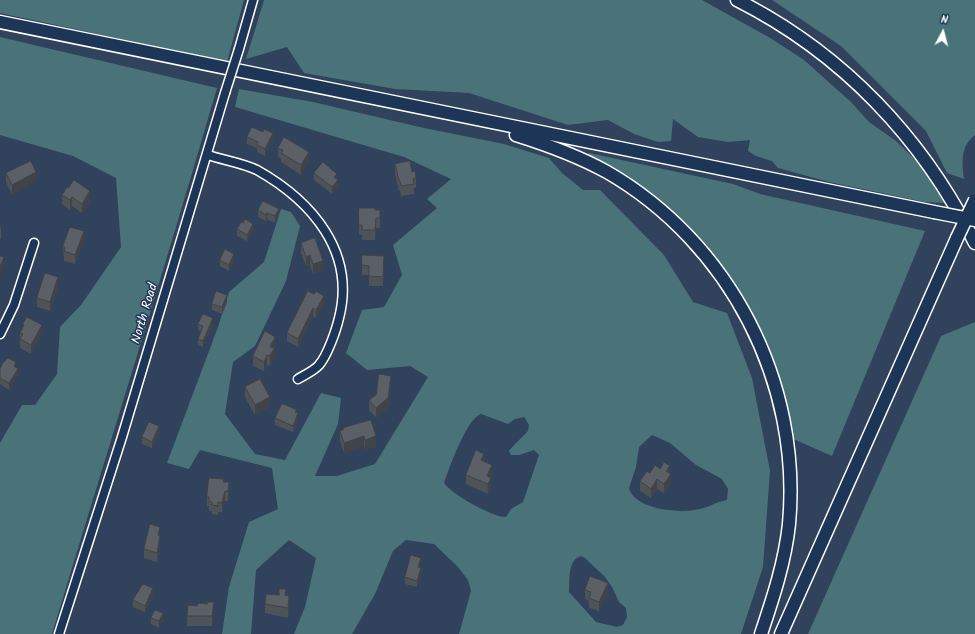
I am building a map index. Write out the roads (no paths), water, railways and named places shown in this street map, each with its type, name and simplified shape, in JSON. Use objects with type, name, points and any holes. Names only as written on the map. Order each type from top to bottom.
[{"type":"highway","points":[[738,0],[776,21],[816,49],[851,77],[881,106],[907,135],[940,181],[975,243]]},
{"type":"highway","points":[[0,22],[975,220]]},
{"type":"highway","points":[[484,121],[577,157],[607,172],[636,191],[667,216],[701,250],[726,282],[742,309],[765,355],[778,394],[786,432],[790,477],[789,522],[784,559],[761,634]]},
{"type":"highway","points":[[781,634],[944,265],[975,200]]},
{"type":"highway","points":[[957,238],[975,212]]},
{"type":"street","name":"North Road","points":[[59,634],[208,155],[253,0]]},
{"type":"street","points":[[208,155],[256,170],[293,194],[319,219],[332,243],[342,272],[343,302],[335,334],[319,365],[298,379]]},
{"type":"street","points":[[0,334],[17,297],[34,243]]}]
